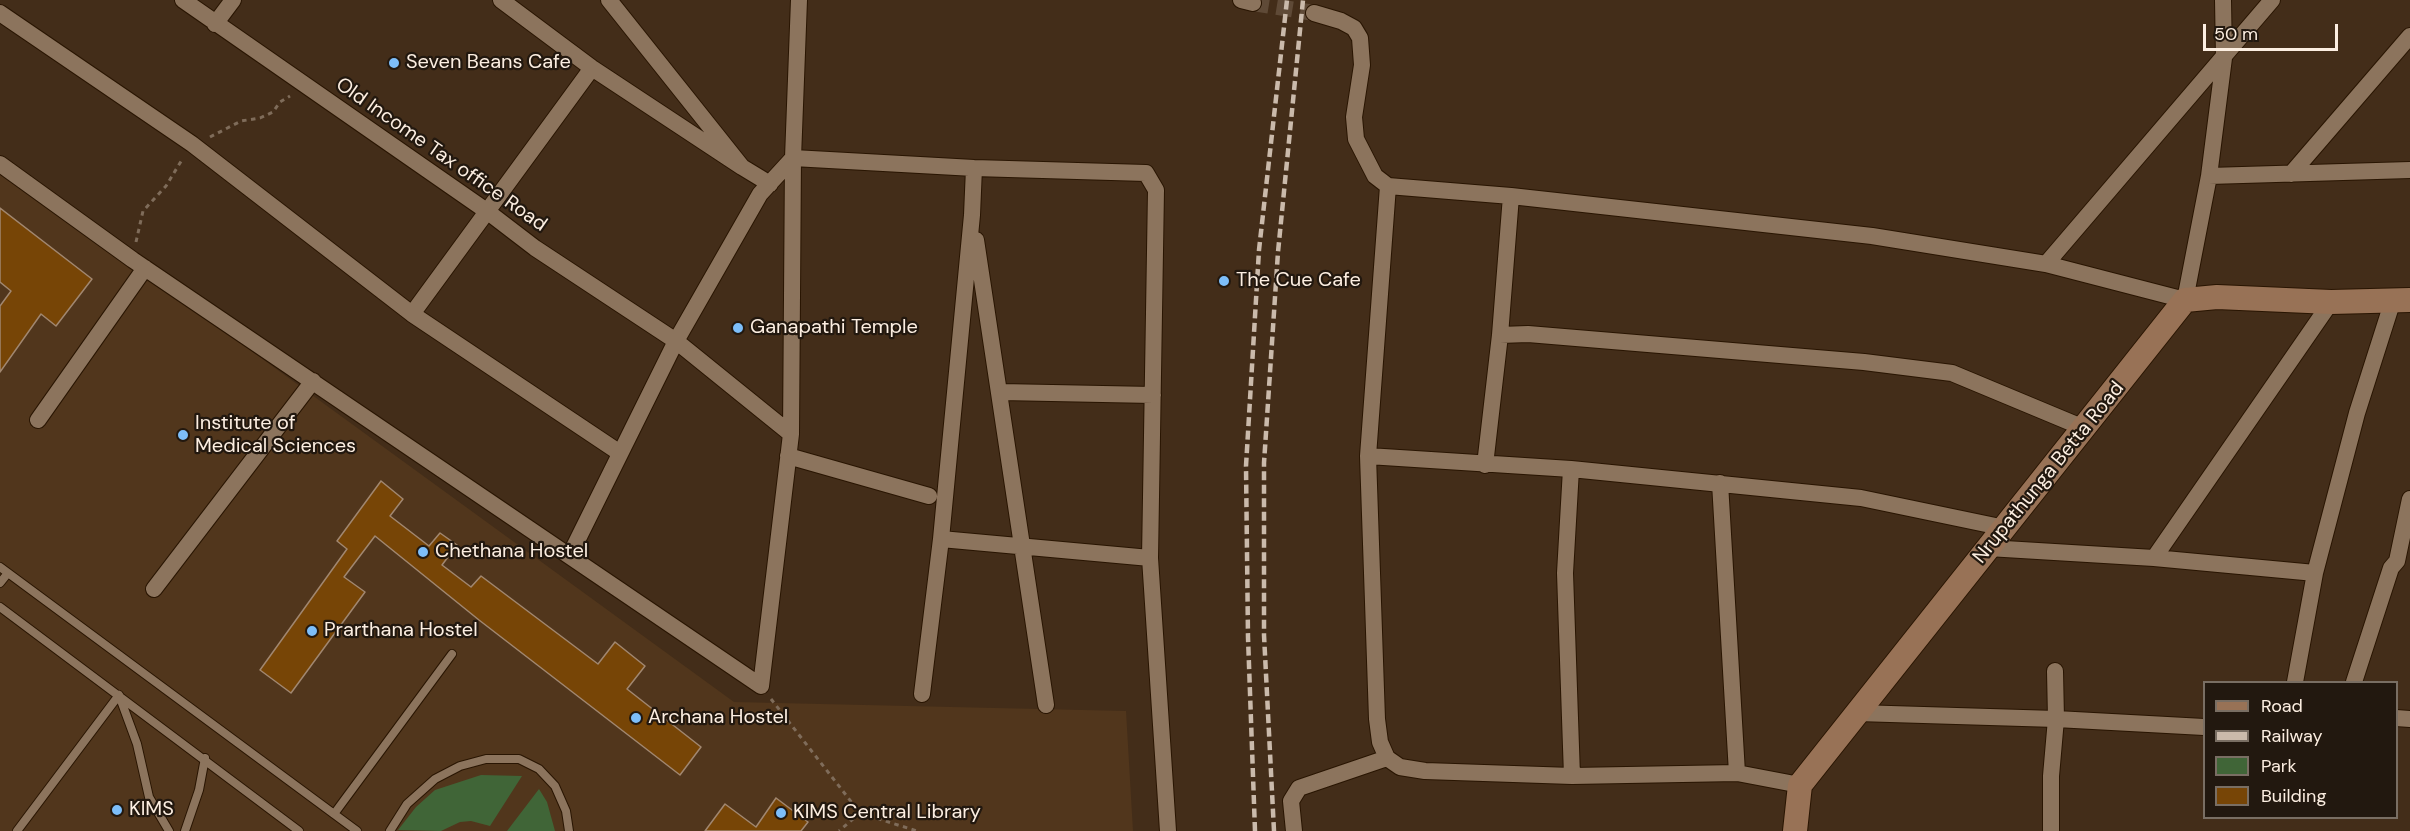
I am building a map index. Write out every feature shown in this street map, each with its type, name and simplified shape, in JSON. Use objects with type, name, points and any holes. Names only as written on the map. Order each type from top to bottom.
[{"type":"street","name":"Old Income Tax office Road","points":[[183,0],[488,212],[535,248],[676,341],[791,434]]},
{"type":"street","points":[[215,24],[233,0]]},
{"type":"street","points":[[501,0],[592,68],[770,184]]},
{"type":"street","points":[[609,0],[742,167]]},
{"type":"street","points":[[0,164],[146,268],[761,686],[791,434],[793,158],[799,0]]},
{"type":"street","points":[[2185,300],[2209,177],[2224,58],[2223,0]]},
{"type":"street","points":[[2046,264],[2272,0]]},
{"type":"street","points":[[0,13],[192,144],[412,314],[620,453]]},
{"type":"street","points":[[1314,13],[1341,21],[1354,28],[1360,38],[1362,65],[1354,117],[1356,139],[1375,176],[1388,186],[1511,196],[1872,236],[2046,264],[2185,300],[2217,297],[2331,302],[2401,300],[2357,413],[2315,573],[2295,681]]},
{"type":"street","points":[[2291,174],[2410,36]]},
{"type":"street","points":[[412,314],[592,68]]},
{"type":"street","points":[[793,158],[974,168],[1146,173],[1156,190],[1150,558],[1168,831]]},
{"type":"street","points":[[570,555],[676,341],[760,194],[793,158]]},
{"type":"street","points":[[922,694],[941,539],[972,215],[974,168]]},
{"type":"street","points":[[2209,177],[2410,170]]},
{"type":"street","points":[[1388,186],[1368,456],[1377,719],[1380,741],[1387,759],[1400,767],[1425,771],[1572,776],[1737,773],[1800,785],[1795,831]]},
{"type":"street","points":[[1485,465],[1500,335],[1511,196]]},
{"type":"street","points":[[972,215],[1001,392],[1046,705]]},
{"type":"street","points":[[38,420],[146,268]]},
{"type":"street","name":"Nrupathunga Betta Road","points":[[1800,785],[2185,300]]},
{"type":"street","points":[[2154,558],[2331,302]]},
{"type":"street","points":[[1500,335],[1528,333],[1864,362],[1952,373],[2084,428]]},
{"type":"street","points":[[154,589],[313,381]]},
{"type":"street","points":[[1001,392],[1153,395]]},
{"type":"street","points":[[788,456],[929,496]]},
{"type":"street","points":[[1368,456],[1570,469],[1861,498],[2004,528]]},
{"type":"street","points":[[1570,469],[1565,573],[1572,776]]},
{"type":"street","points":[[1720,483],[1737,773]]},
{"type":"street","points":[[2354,681],[2391,568],[2397,561],[2410,499]]},
{"type":"street","points":[[941,539],[1150,558]]},
{"type":"street","points":[[1988,548],[2154,558],[2315,573]]},
{"type":"street","points":[[2051,831],[2051,776],[2056,719],[2055,671]]},
{"type":"street","points":[[1857,713],[2056,719],[2203,727]]},
{"type":"street","points":[[1294,831],[1291,801],[1299,788],[1387,759]]},
{"type":"lane","points":[[0,583],[4,570],[357,831]]},
{"type":"lane","points":[[0,607],[205,758],[299,831]]},
{"type":"lane","points":[[334,814],[452,654]]},
{"type":"lane","points":[[17,831],[119,695]]},
{"type":"lane","points":[[119,695],[137,744],[148,797],[169,831]]},
{"type":"lane","points":[[185,831],[199,790],[205,758]]},
{"type":"lane","points":[[390,831],[407,804],[435,779],[460,766],[486,759],[519,759],[539,769],[555,786],[566,812],[569,831]]},
{"type":"path","points":[[761,686],[860,813],[917,831]]},
{"type":"path","points":[[839,831],[860,813]]},
{"type":"shaded area","name":"Institute of Medical Sciences","points":[[0,168],[734,702],[1126,711],[1133,831],[0,831]]},
{"type":"green space","points":[[481,775],[522,776],[490,826],[471,821],[460,822],[441,831],[398,830],[416,807],[435,790]]},
{"type":"green space","points":[[539,789],[547,802],[555,831],[507,831]]},
{"type":"building","points":[[0,208],[92,279],[56,326],[41,314],[0,372],[0,306],[11,291],[0,282]]},
{"type":"building","points":[[381,481],[403,499],[390,516],[429,546],[440,533],[457,545],[442,565],[471,587],[481,576],[598,664],[615,642],[645,666],[627,689],[701,747],[680,775],[479,620],[375,536],[344,577],[365,592],[291,693],[260,670],[347,549],[337,541]]},
{"type":"building","name":"KIMS Central Library","points":[[776,798],[808,822],[801,831],[705,831],[725,804],[756,827]]},
{"type":"tunnel","points":[[1253,3],[1314,13]]},
{"type":"railway","points":[[1255,831],[1248,637],[1246,466],[1259,250],[1287,0]]},
{"type":"railway","points":[[1274,831],[1264,635],[1264,463],[1278,252],[1303,0]]},
{"type":"place","name":"Seven Beans Cafe","points":[[394,63]]},
{"type":"place","name":"The Cue Cafe","points":[[1224,281]]},
{"type":"place","name":"Ganapathi Temple","points":[[738,328]]},
{"type":"place","name":"Institute of Medical Sciences","points":[[183,435]]},
{"type":"place","name":"Chethana Hostel","points":[[423,552]]},
{"type":"place","name":"Prarthana Hostel","points":[[312,631]]},
{"type":"place","name":"Archana Hostel","points":[[636,718]]},
{"type":"place","name":"KIMS","points":[[117,810]]},
{"type":"place","name":"KIMS Central Library","points":[[781,813]]}]
